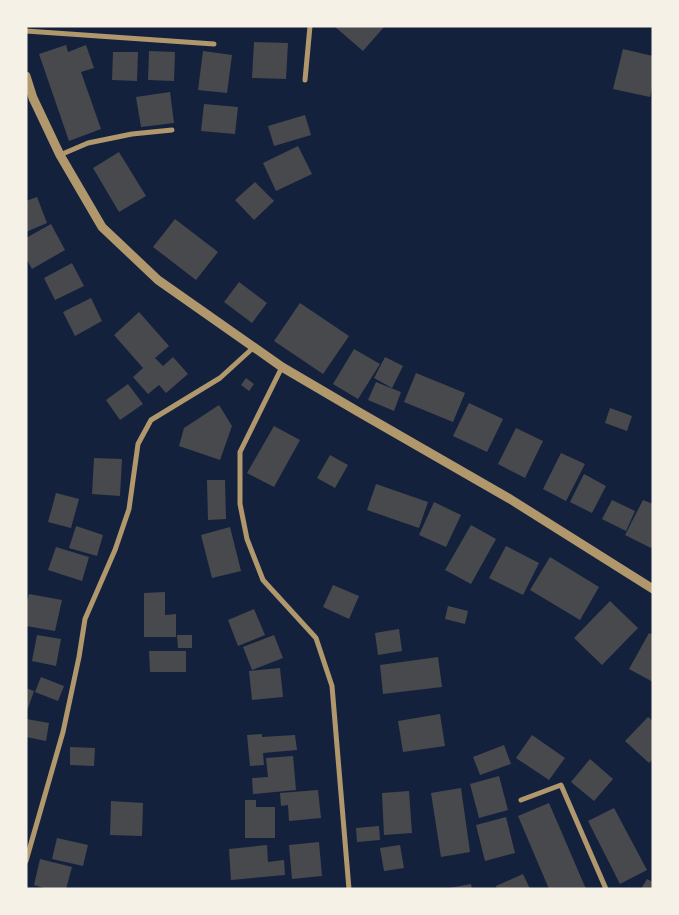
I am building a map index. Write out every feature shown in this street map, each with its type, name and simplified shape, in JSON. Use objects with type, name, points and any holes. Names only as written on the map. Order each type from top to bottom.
[{"type":"street","points":[[305,80],[310,26]]},
{"type":"street","points":[[26,31],[214,44]]},
{"type":"street","points":[[26,76],[33,98],[60,155],[102,227],[158,280],[282,367],[510,498],[653,589]]},
{"type":"street","points":[[60,155],[88,143],[132,134],[172,130]]},
{"type":"street","points":[[26,861],[64,732],[85,619],[129,509],[138,444],[152,420],[220,378],[254,347]]},
{"type":"street","points":[[282,367],[240,452],[240,504],[248,539],[263,580],[316,638],[332,686],[349,889]]},
{"type":"street","points":[[521,800],[561,785],[606,889]]},
{"type":"building","points":[[334,26],[383,26],[384,27],[363,51]]},
{"type":"building","points":[[254,42],[288,43],[286,79],[252,78]]},
{"type":"building","points":[[66,45],[68,52],[86,45],[94,68],[81,72],[101,129],[69,141],[39,54]]},
{"type":"building","points":[[623,49],[653,56],[653,84],[650,97],[613,89]]},
{"type":"building","points":[[149,51],[175,52],[174,81],[148,80]]},
{"type":"building","points":[[203,51],[232,55],[227,93],[198,90]]},
{"type":"building","points":[[113,52],[138,52],[137,81],[112,80]]},
{"type":"building","points":[[170,92],[174,123],[141,127],[136,97]]},
{"type":"building","points":[[204,104],[238,107],[235,134],[201,131]]},
{"type":"building","points":[[305,115],[311,135],[274,146],[268,126]]},
{"type":"building","points":[[298,146],[312,174],[276,191],[263,163]]},
{"type":"building","points":[[119,152],[146,196],[119,212],[93,168]]},
{"type":"building","points":[[255,182],[274,201],[254,220],[235,200]]},
{"type":"building","points":[[37,197],[47,223],[26,232],[26,201]]},
{"type":"building","points":[[175,219],[218,252],[196,280],[153,247]]},
{"type":"building","points":[[51,224],[65,250],[32,269],[26,258],[26,238]]},
{"type":"building","points":[[72,263],[84,286],[55,300],[44,278]]},
{"type":"building","points":[[239,282],[267,303],[252,323],[224,302]]},
{"type":"building","points":[[91,298],[102,321],[75,336],[63,312]]},
{"type":"building","points":[[300,303],[349,336],[323,374],[274,341]]},
{"type":"building","points":[[139,312],[169,346],[155,358],[163,366],[173,357],[188,374],[166,393],[159,385],[148,394],[133,377],[143,368],[114,335]]},
{"type":"building","points":[[354,349],[380,364],[358,399],[333,384]]},
{"type":"building","points":[[385,357],[403,366],[392,388],[374,378]]},
{"type":"building","points":[[416,373],[465,393],[453,422],[404,402]]},
{"type":"building","points":[[246,378],[254,384],[249,391],[241,385]]},
{"type":"building","points":[[376,382],[401,392],[394,411],[368,400]]},
{"type":"building","points":[[128,384],[143,404],[120,420],[106,400]]},
{"type":"building","points":[[469,403],[503,419],[487,452],[453,436]]},
{"type":"building","points":[[219,405],[232,426],[220,460],[179,446],[184,428]]},
{"type":"building","points":[[610,408],[632,416],[627,431],[605,423]]},
{"type":"building","points":[[274,426],[300,440],[274,487],[247,473]]},
{"type":"building","points":[[516,428],[543,441],[525,478],[498,464]]},
{"type":"building","points":[[561,453],[585,464],[566,501],[543,489]]},
{"type":"building","points":[[330,455],[348,465],[335,488],[317,478]]},
{"type":"building","points":[[94,458],[122,459],[120,496],[92,494]]},
{"type":"building","points":[[584,474],[606,486],[592,513],[570,502]]},
{"type":"building","points":[[207,480],[225,480],[226,519],[208,520]]},
{"type":"building","points":[[376,484],[428,502],[419,528],[367,510]]},
{"type":"building","points":[[56,493],[79,499],[71,528],[48,522]]},
{"type":"building","points":[[612,500],[635,511],[626,531],[602,519]]},
{"type":"building","points":[[643,500],[653,504],[653,544],[651,548],[625,535]]},
{"type":"building","points":[[434,502],[461,515],[446,547],[419,535]]},
{"type":"building","points":[[471,525],[496,539],[471,584],[445,570]]},
{"type":"building","points":[[76,526],[103,535],[97,556],[69,548]]},
{"type":"building","points":[[230,527],[241,571],[212,578],[201,535]]},
{"type":"building","points":[[506,546],[539,563],[523,595],[489,578]]},
{"type":"building","points":[[56,547],[89,557],[82,581],[48,570]]},
{"type":"building","points":[[550,557],[599,587],[580,620],[530,590]]},
{"type":"building","points":[[333,585],[359,596],[349,619],[323,607]]},
{"type":"building","points":[[165,592],[165,615],[176,614],[176,637],[144,637],[144,593]]},
{"type":"building","points":[[29,594],[62,600],[55,631],[26,626],[26,605]]},
{"type":"building","points":[[610,601],[638,628],[602,665],[574,638]]},
{"type":"building","points":[[448,606],[468,611],[465,624],[445,619]]},
{"type":"building","points":[[254,609],[265,635],[238,646],[228,620]]},
{"type":"building","points":[[399,629],[402,651],[378,655],[375,633]]},
{"type":"building","points":[[649,633],[653,635],[653,682],[629,669]]},
{"type":"building","points":[[37,635],[61,639],[56,666],[32,661]]},
{"type":"building","points":[[177,635],[192,635],[192,648],[178,648]]},
{"type":"building","points":[[274,635],[283,658],[252,670],[243,647]]},
{"type":"building","points":[[149,651],[186,651],[186,672],[150,672]]},
{"type":"building","points":[[438,657],[442,687],[383,694],[380,665]]},
{"type":"building","points":[[280,668],[283,697],[252,700],[249,671]]},
{"type":"building","points":[[41,677],[64,686],[58,701],[35,692]]},
{"type":"building","points":[[26,688],[34,691],[27,711],[26,711]]},
{"type":"building","points":[[440,714],[445,746],[403,752],[398,721]]},
{"type":"building","points":[[648,717],[653,721],[653,759],[649,763],[625,741]]},
{"type":"building","points":[[26,719],[49,723],[46,741],[26,737]]},
{"type":"building","points":[[262,734],[262,737],[295,735],[297,750],[263,753],[264,765],[250,766],[247,735]]},
{"type":"building","points":[[532,735],[565,758],[549,780],[516,758]]},
{"type":"building","points":[[504,745],[511,764],[480,775],[473,757]]},
{"type":"building","points":[[70,747],[95,748],[94,766],[70,765]]},
{"type":"building","points":[[293,756],[296,790],[253,794],[252,778],[268,777],[266,758]]},
{"type":"building","points":[[590,759],[613,779],[594,801],[571,782]]},
{"type":"building","points":[[499,776],[508,810],[479,818],[470,784]]},
{"type":"building","points":[[461,788],[470,852],[441,857],[431,793]]},
{"type":"building","points":[[318,790],[321,818],[289,821],[288,805],[281,806],[280,793]]},
{"type":"building","points":[[409,791],[412,833],[384,835],[382,793]]},
{"type":"building","points":[[245,800],[256,800],[256,807],[275,807],[275,838],[245,838]]},
{"type":"building","points":[[111,801],[143,803],[142,836],[110,835]]},
{"type":"building","points":[[549,803],[586,889],[549,889],[518,816]]},
{"type":"building","points":[[614,808],[647,870],[620,884],[588,821]]},
{"type":"building","points":[[506,817],[515,853],[485,861],[476,825]]},
{"type":"building","points":[[379,826],[380,840],[357,842],[356,828]]},
{"type":"building","points":[[57,838],[88,845],[83,866],[52,859]]},
{"type":"building","points":[[319,842],[322,876],[292,879],[289,845]]},
{"type":"building","points":[[267,845],[268,862],[284,860],[285,875],[231,880],[229,849]]},
{"type":"building","points":[[400,845],[404,868],[384,871],[380,848]]},
{"type":"building","points":[[40,859],[72,867],[66,889],[47,889],[34,885]]},
{"type":"building","points":[[523,874],[530,889],[497,889],[496,886]]},
{"type":"building","points":[[647,879],[653,882],[653,889],[641,889]]},
{"type":"building","points":[[471,884],[472,889],[449,889],[449,888]]}]
